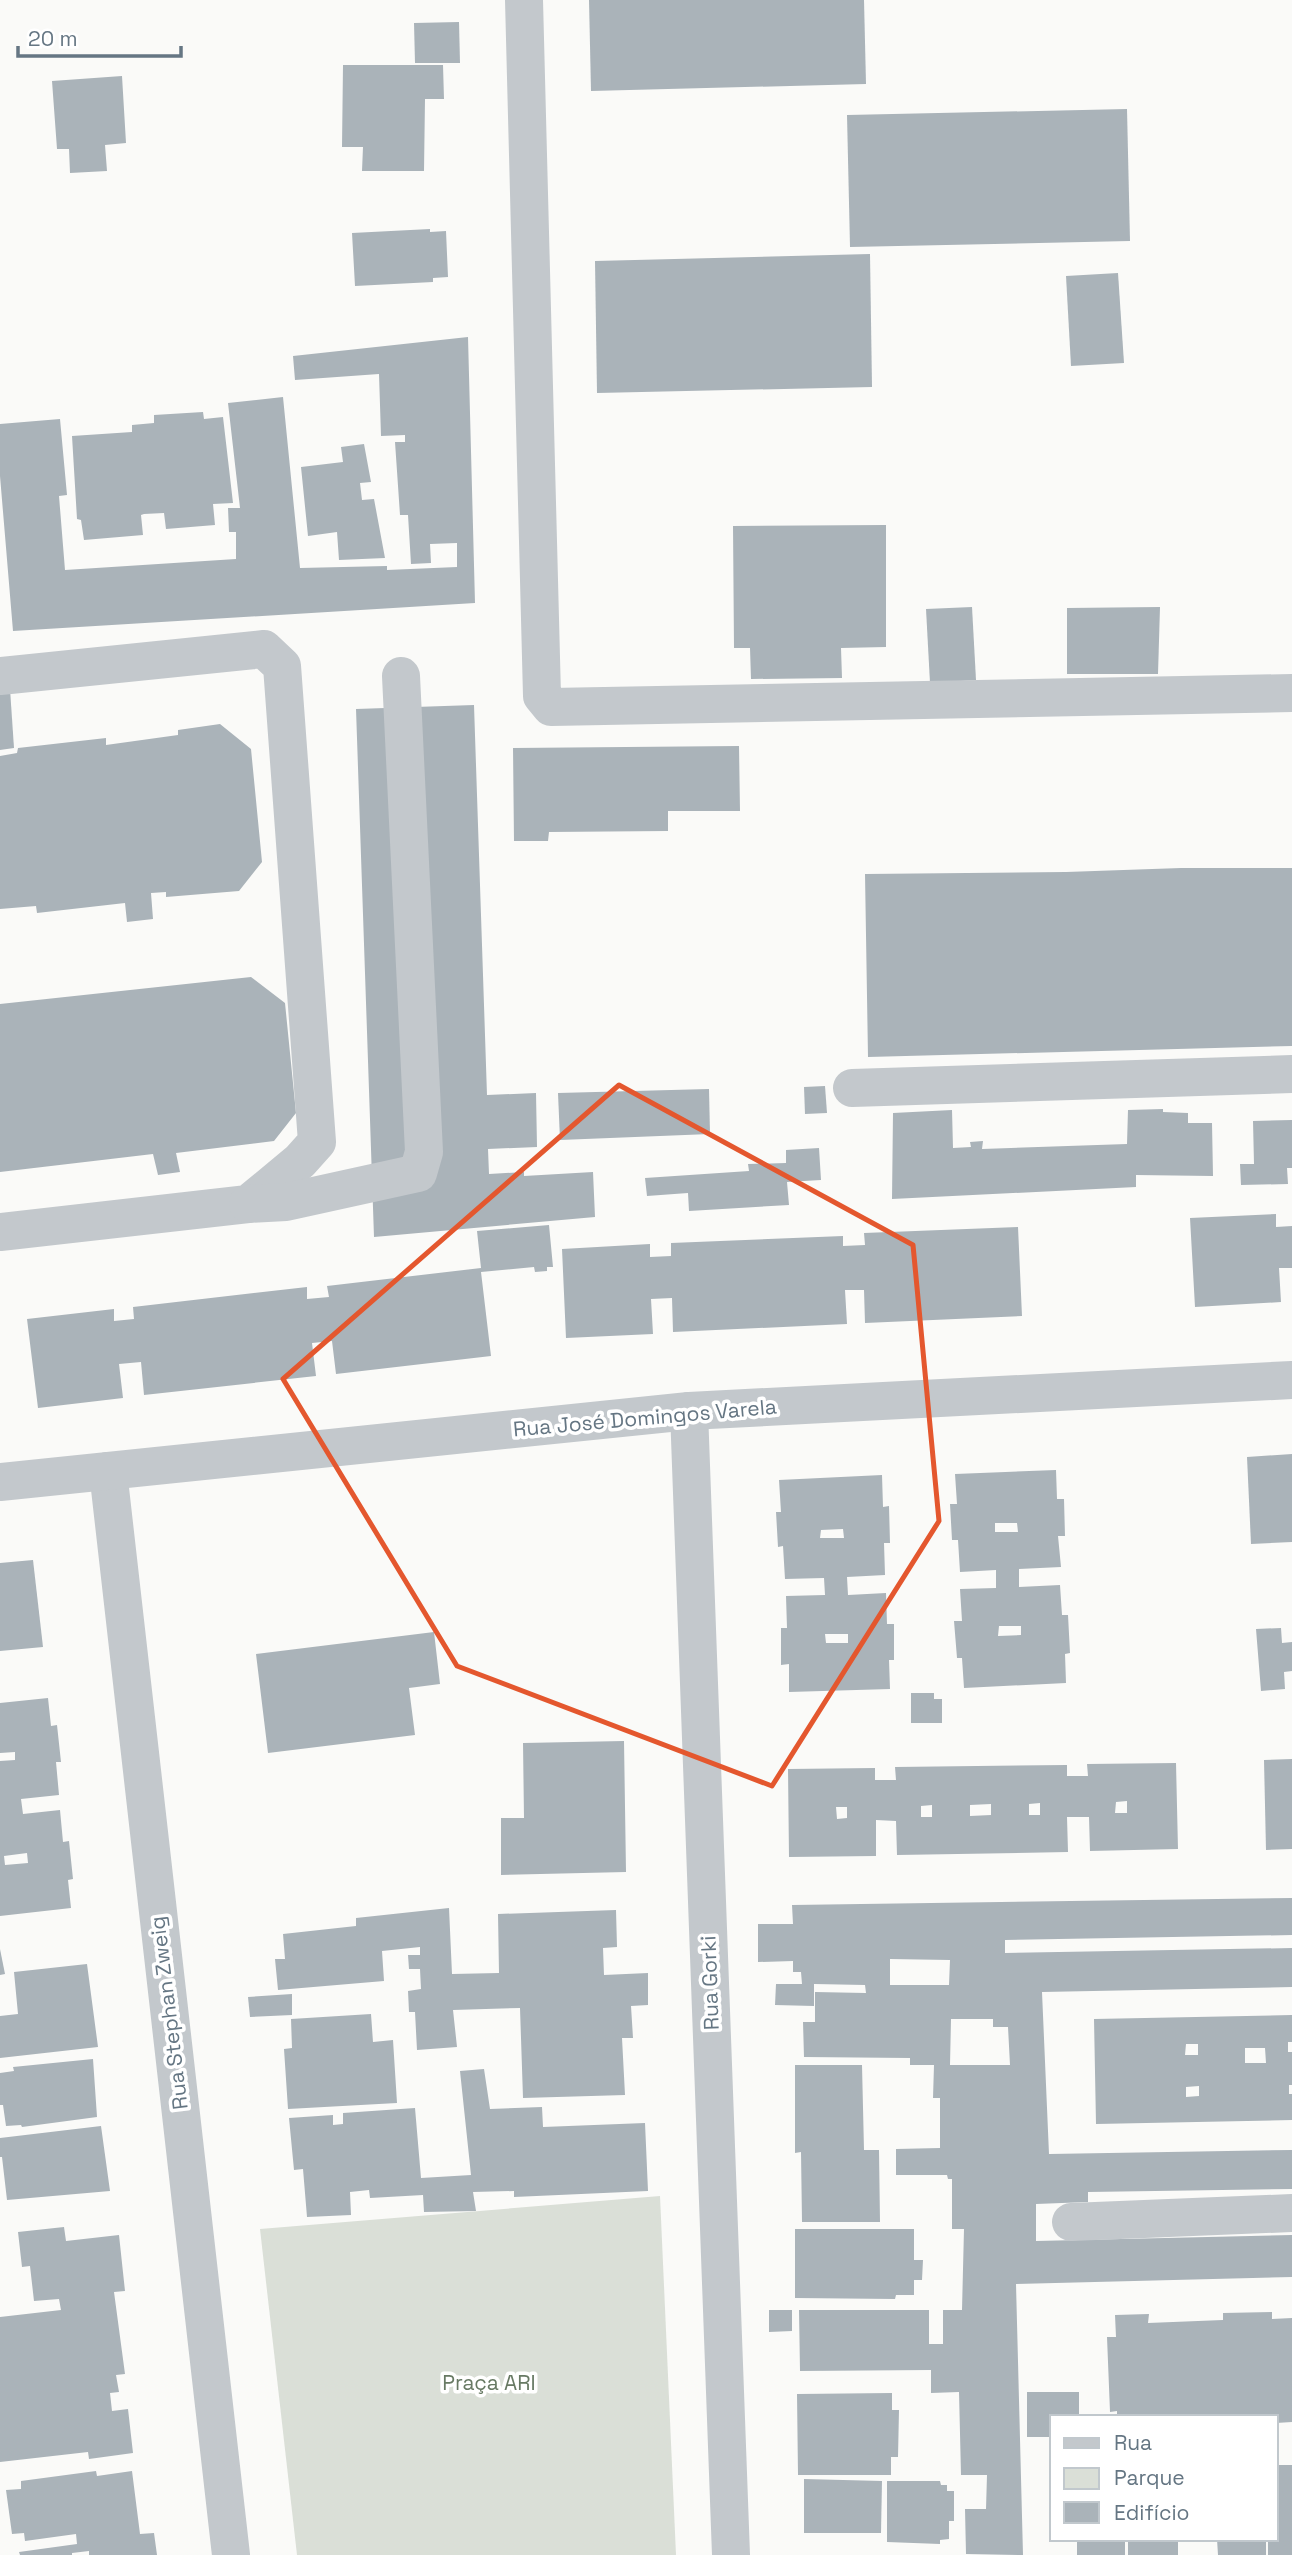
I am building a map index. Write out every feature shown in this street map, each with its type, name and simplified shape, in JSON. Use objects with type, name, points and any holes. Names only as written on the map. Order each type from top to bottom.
[{"type":"street","points":[[524,0],[542,696],[551,707],[1292,693]]},
{"type":"street","points":[[0,676],[264,649],[282,666],[317,1142],[300,1161],[248,1205]]},
{"type":"street","points":[[0,1232],[286,1202],[418,1172],[424,1152],[401,676]]},
{"type":"street","points":[[852,1088],[1292,1074]]},
{"type":"street","name":"Rua José Domingos Varela","points":[[0,1482],[689,1411],[1292,1380]]},
{"type":"street","name":"Rua Gorki","points":[[689,1411],[731,2555]]},
{"type":"street","name":"Rua Stephan Zweig","points":[[108,1471],[231,2555]]},
{"type":"street","points":[[1071,2222],[1292,2213]]},
{"type":"highlighted area","points":[[619,1085],[913,1245],[939,1521],[772,1786],[457,1666],[283,1379]]},
{"type":"green space","name":"Praça ARI","points":[[660,2196],[676,2555],[297,2555],[260,2229]]},
{"type":"building","points":[[589,0],[864,0],[866,84],[591,91]]},
{"type":"building","points":[[459,22],[460,63],[415,63],[414,23]]},
{"type":"building","points":[[343,65],[443,65],[444,99],[425,99],[424,171],[362,171],[363,147],[342,147]]},
{"type":"building","points":[[122,76],[126,143],[105,145],[107,171],[70,173],[69,149],[57,149],[52,81]]},
{"type":"building","points":[[1127,109],[1130,241],[850,247],[847,115]]},
{"type":"building","points":[[430,229],[430,232],[446,231],[448,277],[433,278],[433,282],[355,286],[352,233]]},
{"type":"building","points":[[870,254],[872,387],[597,393],[595,261]]},
{"type":"building","points":[[1118,273],[1124,363],[1071,366],[1066,276]]},
{"type":"building","points":[[468,337],[475,603],[13,631],[0,476],[0,424],[60,419],[67,495],[59,496],[65,570],[236,559],[236,532],[229,532],[228,508],[240,508],[228,403],[283,397],[300,568],[387,566],[387,570],[457,567],[457,543],[430,544],[431,563],[411,564],[408,515],[400,515],[395,442],[405,442],[405,435],[381,436],[379,374],[295,380],[293,356]]},
{"type":"building","points":[[203,412],[204,419],[223,417],[233,503],[213,504],[215,525],[166,529],[164,513],[144,514],[141,515],[143,535],[84,540],[81,520],[77,519],[72,436],[132,432],[132,425],[154,423],[154,415]]},
{"type":"building","points":[[364,444],[371,482],[360,483],[362,500],[374,499],[385,558],[339,560],[337,532],[308,536],[301,467],[343,462],[341,447]]},
{"type":"building","points":[[886,525],[886,647],[841,648],[842,678],[751,679],[750,648],[734,648],[733,526]]},
{"type":"building","points":[[972,607],[976,680],[930,683],[926,609]]},
{"type":"building","points":[[1160,607],[1158,674],[1067,674],[1067,608]]},
{"type":"building","points":[[10,689],[14,748],[0,750],[0,690]]},
{"type":"building","points":[[474,705],[487,1095],[536,1093],[537,1147],[488,1149],[489,1174],[524,1172],[524,1176],[593,1172],[595,1217],[374,1237],[356,709]]},
{"type":"building","points":[[220,724],[251,749],[262,862],[239,891],[166,897],[166,892],[151,893],[153,919],[127,922],[125,903],[37,913],[36,906],[0,909],[0,756],[17,753],[18,748],[106,738],[106,745],[178,735],[178,730]]},
{"type":"building","points":[[739,746],[740,811],[668,811],[668,831],[549,832],[548,841],[514,841],[513,748]]},
{"type":"building","points":[[1292,868],[1292,1046],[868,1057],[865,874]]},
{"type":"building","points":[[251,977],[285,1003],[296,1113],[274,1141],[176,1153],[180,1172],[158,1175],[153,1154],[0,1172],[0,1004]]},
{"type":"building","points":[[825,1086],[827,1113],[805,1114],[804,1087]]},
{"type":"building","points":[[709,1089],[710,1134],[560,1140],[558,1093]]},
{"type":"building","points":[[1163,1109],[1163,1112],[1188,1113],[1188,1123],[1212,1123],[1213,1176],[1136,1175],[1136,1187],[892,1199],[893,1113],[952,1110],[953,1148],[971,1147],[970,1142],[983,1141],[982,1149],[1127,1144],[1128,1110]]},
{"type":"building","points":[[1292,1120],[1292,1168],[1287,1168],[1288,1184],[1241,1185],[1240,1164],[1254,1164],[1253,1121]]},
{"type":"building","points":[[819,1148],[821,1180],[787,1182],[789,1205],[689,1211],[688,1193],[647,1196],[645,1178],[749,1171],[748,1164],[786,1163],[786,1150]]},
{"type":"building","points":[[1276,1214],[1276,1227],[1292,1226],[1292,1268],[1279,1268],[1281,1302],[1195,1307],[1190,1218]]},
{"type":"building","points":[[549,1225],[553,1267],[547,1267],[547,1271],[535,1272],[534,1267],[481,1272],[491,1356],[336,1374],[332,1341],[312,1343],[316,1376],[144,1395],[141,1362],[119,1364],[123,1398],[38,1408],[27,1319],[114,1309],[114,1321],[134,1319],[133,1307],[307,1287],[307,1299],[329,1297],[327,1286],[481,1268],[477,1231]]},
{"type":"building","points":[[1018,1227],[1022,1316],[865,1323],[864,1290],[845,1290],[847,1324],[673,1332],[672,1298],[651,1299],[653,1334],[566,1338],[562,1249],[650,1244],[650,1257],[671,1256],[671,1243],[843,1236],[843,1246],[865,1245],[864,1233]]},
{"type":"building","points":[[1292,1454],[1292,1542],[1251,1544],[1247,1457]]},
{"type":"building","points":[[1056,1470],[1057,1499],[1064,1499],[1065,1536],[1058,1536],[1061,1567],[1019,1569],[1019,1587],[1060,1585],[1062,1615],[1068,1615],[1070,1653],[1065,1654],[1066,1683],[964,1688],[962,1658],[957,1658],[954,1621],[962,1621],[960,1589],[996,1588],[996,1570],[960,1572],[958,1540],[952,1540],[950,1504],[957,1504],[955,1474]],"holes":[[[995,1523],[1017,1523],[1018,1532],[995,1532]],[[999,1626],[1021,1626],[1021,1635],[998,1636]]]},
{"type":"building","points":[[882,1475],[883,1507],[889,1506],[890,1543],[884,1543],[885,1575],[847,1577],[848,1595],[886,1593],[887,1624],[894,1624],[894,1660],[889,1660],[890,1689],[789,1692],[789,1664],[781,1665],[781,1628],[787,1628],[786,1596],[825,1595],[824,1578],[785,1579],[783,1546],[778,1547],[776,1512],[781,1512],[779,1480]],"holes":[[[843,1529],[844,1538],[820,1538],[821,1530]],[[825,1634],[848,1634],[848,1643],[826,1643]]]},
{"type":"building","points":[[33,1560],[43,1647],[0,1651],[0,1563]]},
{"type":"building","points":[[1281,1628],[1282,1643],[1292,1642],[1292,1671],[1284,1672],[1285,1689],[1261,1691],[1256,1629]]},
{"type":"building","points":[[434,1632],[440,1684],[409,1688],[415,1735],[268,1753],[256,1654]]},
{"type":"building","points":[[911,1693],[934,1693],[934,1699],[942,1699],[942,1723],[911,1723]]},
{"type":"building","points":[[48,1698],[51,1726],[57,1725],[61,1762],[56,1762],[59,1795],[21,1799],[23,1814],[60,1810],[63,1842],[69,1841],[73,1879],[68,1880],[71,1908],[0,1916],[0,1761],[15,1760],[15,1752],[0,1753],[0,1703]],"holes":[[[27,1853],[28,1863],[5,1865],[4,1856]]]},
{"type":"building","points":[[624,1741],[626,1872],[501,1875],[501,1818],[524,1818],[523,1743]]},
{"type":"building","points":[[1292,1759],[1292,1849],[1266,1850],[1264,1760]]},
{"type":"building","points":[[1176,1763],[1178,1849],[1090,1851],[1089,1817],[1067,1817],[1068,1852],[897,1855],[896,1821],[876,1820],[876,1856],[789,1857],[788,1769],[875,1768],[875,1780],[896,1780],[895,1767],[1067,1765],[1067,1776],[1088,1776],[1087,1764]],"holes":[[[1127,1801],[1127,1813],[1115,1813],[1116,1802]],[[1040,1803],[1040,1815],[1029,1815],[1029,1804]],[[991,1804],[991,1815],[970,1816],[970,1805]],[[932,1805],[932,1817],[921,1817],[921,1806]],[[836,1807],[847,1807],[847,1818],[837,1819]]]},
{"type":"building","points":[[1292,1898],[1292,1935],[1005,1940],[1005,1953],[1292,1948],[1292,1987],[1042,1992],[1049,2154],[1292,2150],[1292,2189],[1088,2192],[1088,2202],[1036,2204],[1036,2241],[1292,2235],[1292,2277],[1016,2284],[1023,2555],[966,2554],[965,2509],[986,2509],[987,2475],[961,2475],[959,2392],[931,2393],[931,2370],[800,2371],[799,2310],[929,2310],[929,2344],[943,2344],[943,2310],[962,2310],[964,2229],[952,2229],[952,2179],[948,2179],[947,2175],[896,2175],[896,2149],[940,2148],[940,2098],[933,2098],[934,2065],[910,2065],[910,2058],[804,2057],[803,2022],[815,2022],[815,1992],[866,1993],[865,1985],[814,1984],[814,2006],[775,2005],[776,1984],[802,1984],[801,1972],[793,1972],[793,1961],[758,1962],[758,1924],[793,1924],[792,1905]],"holes":[[[890,1959],[950,1960],[949,1985],[890,1985]],[[951,2019],[993,2019],[993,2027],[1008,2027],[1010,2065],[950,2065]]]},
{"type":"building","points":[[449,1908],[452,1974],[499,1973],[498,1914],[616,1910],[617,1947],[603,1948],[604,1975],[648,1973],[648,2005],[631,2006],[633,2038],[622,2038],[625,2095],[523,2098],[520,2008],[453,2010],[457,2047],[417,2050],[415,2012],[409,2012],[408,1991],[421,1989],[420,1969],[409,1969],[408,1955],[420,1955],[420,1947],[382,1951],[384,1981],[278,1990],[275,1959],[285,1959],[283,1934],[356,1926],[356,1918]]},
{"type":"building","points":[[0,1949],[5,1974],[0,1975]]},
{"type":"building","points":[[87,1964],[98,2047],[0,2058],[0,2016],[18,2014],[14,1972]]},
{"type":"building","points":[[292,1994],[292,2015],[250,2017],[248,1997]]},
{"type":"building","points":[[371,2014],[373,2042],[393,2040],[397,2103],[288,2109],[284,2049],[292,2048],[291,2019]]},
{"type":"building","points":[[1292,2015],[1292,2042],[1288,2042],[1288,2052],[1292,2052],[1292,2085],[1289,2085],[1289,2094],[1292,2094],[1292,2120],[1096,2124],[1094,2019]],"holes":[[[1186,2044],[1198,2044],[1198,2055],[1185,2055]],[[1245,2048],[1265,2048],[1266,2063],[1245,2063]],[[1199,2086],[1199,2096],[1186,2097],[1186,2087]]]},
{"type":"building","points":[[93,2059],[97,2117],[22,2127],[6,2126],[3,2105],[0,2105],[0,2073],[14,2071],[13,2067]]},
{"type":"building","points":[[795,2065],[862,2065],[864,2150],[879,2150],[880,2222],[802,2222],[801,2152],[795,2153]]},
{"type":"building","points":[[484,2069],[490,2109],[542,2107],[543,2127],[645,2123],[648,2191],[514,2197],[514,2191],[473,2192],[476,2211],[424,2212],[423,2195],[370,2198],[369,2190],[350,2192],[351,2215],[307,2217],[303,2169],[294,2170],[289,2118],[333,2115],[333,2125],[343,2124],[343,2113],[415,2108],[421,2178],[471,2175],[460,2071]]},
{"type":"building","points":[[101,2126],[110,2191],[7,2200],[0,2157],[0,2138]]},
{"type":"building","points":[[64,2227],[66,2241],[119,2235],[125,2291],[114,2292],[125,2374],[116,2375],[119,2392],[110,2393],[112,2411],[128,2409],[133,2453],[89,2459],[88,2452],[0,2462],[0,2317],[61,2310],[59,2299],[34,2301],[30,2266],[22,2267],[18,2232]]},
{"type":"building","points":[[795,2229],[914,2229],[914,2260],[923,2260],[922,2280],[914,2280],[914,2295],[896,2295],[895,2299],[795,2298]]},
{"type":"building","points":[[769,2310],[792,2310],[792,2331],[769,2332]]},
{"type":"building","points":[[1272,2312],[1272,2319],[1292,2318],[1292,2422],[1278,2423],[1278,2415],[1117,2415],[1117,2411],[1110,2412],[1107,2337],[1116,2337],[1115,2315],[1149,2314],[1148,2323],[1223,2320],[1223,2313]]},
{"type":"building","points":[[1027,2392],[1079,2392],[1079,2415],[1050,2415],[1050,2437],[1027,2437]]},
{"type":"building","points":[[892,2393],[892,2410],[899,2410],[898,2457],[891,2457],[891,2475],[798,2475],[797,2394]]},
{"type":"building","points":[[1278,2465],[1292,2465],[1292,2555],[1268,2555],[1268,2541],[1278,2541]]},
{"type":"building","points":[[96,2471],[97,2476],[132,2471],[140,2534],[154,2533],[157,2555],[89,2555],[89,2551],[72,2555],[20,2555],[19,2552],[77,2544],[76,2534],[25,2541],[24,2533],[12,2534],[6,2490],[21,2489],[21,2481]]},
{"type":"building","points":[[804,2479],[882,2481],[881,2533],[804,2533]]},
{"type":"building","points":[[887,2481],[940,2481],[941,2485],[947,2485],[947,2491],[954,2491],[954,2521],[949,2521],[949,2539],[940,2540],[940,2544],[887,2542]]},
{"type":"building","points":[[1077,2541],[1125,2541],[1125,2555],[1077,2555]]},
{"type":"building","points":[[1128,2541],[1178,2541],[1178,2555],[1128,2555]]},
{"type":"building","points":[[1217,2541],[1266,2541],[1266,2555],[1218,2555]]}]
